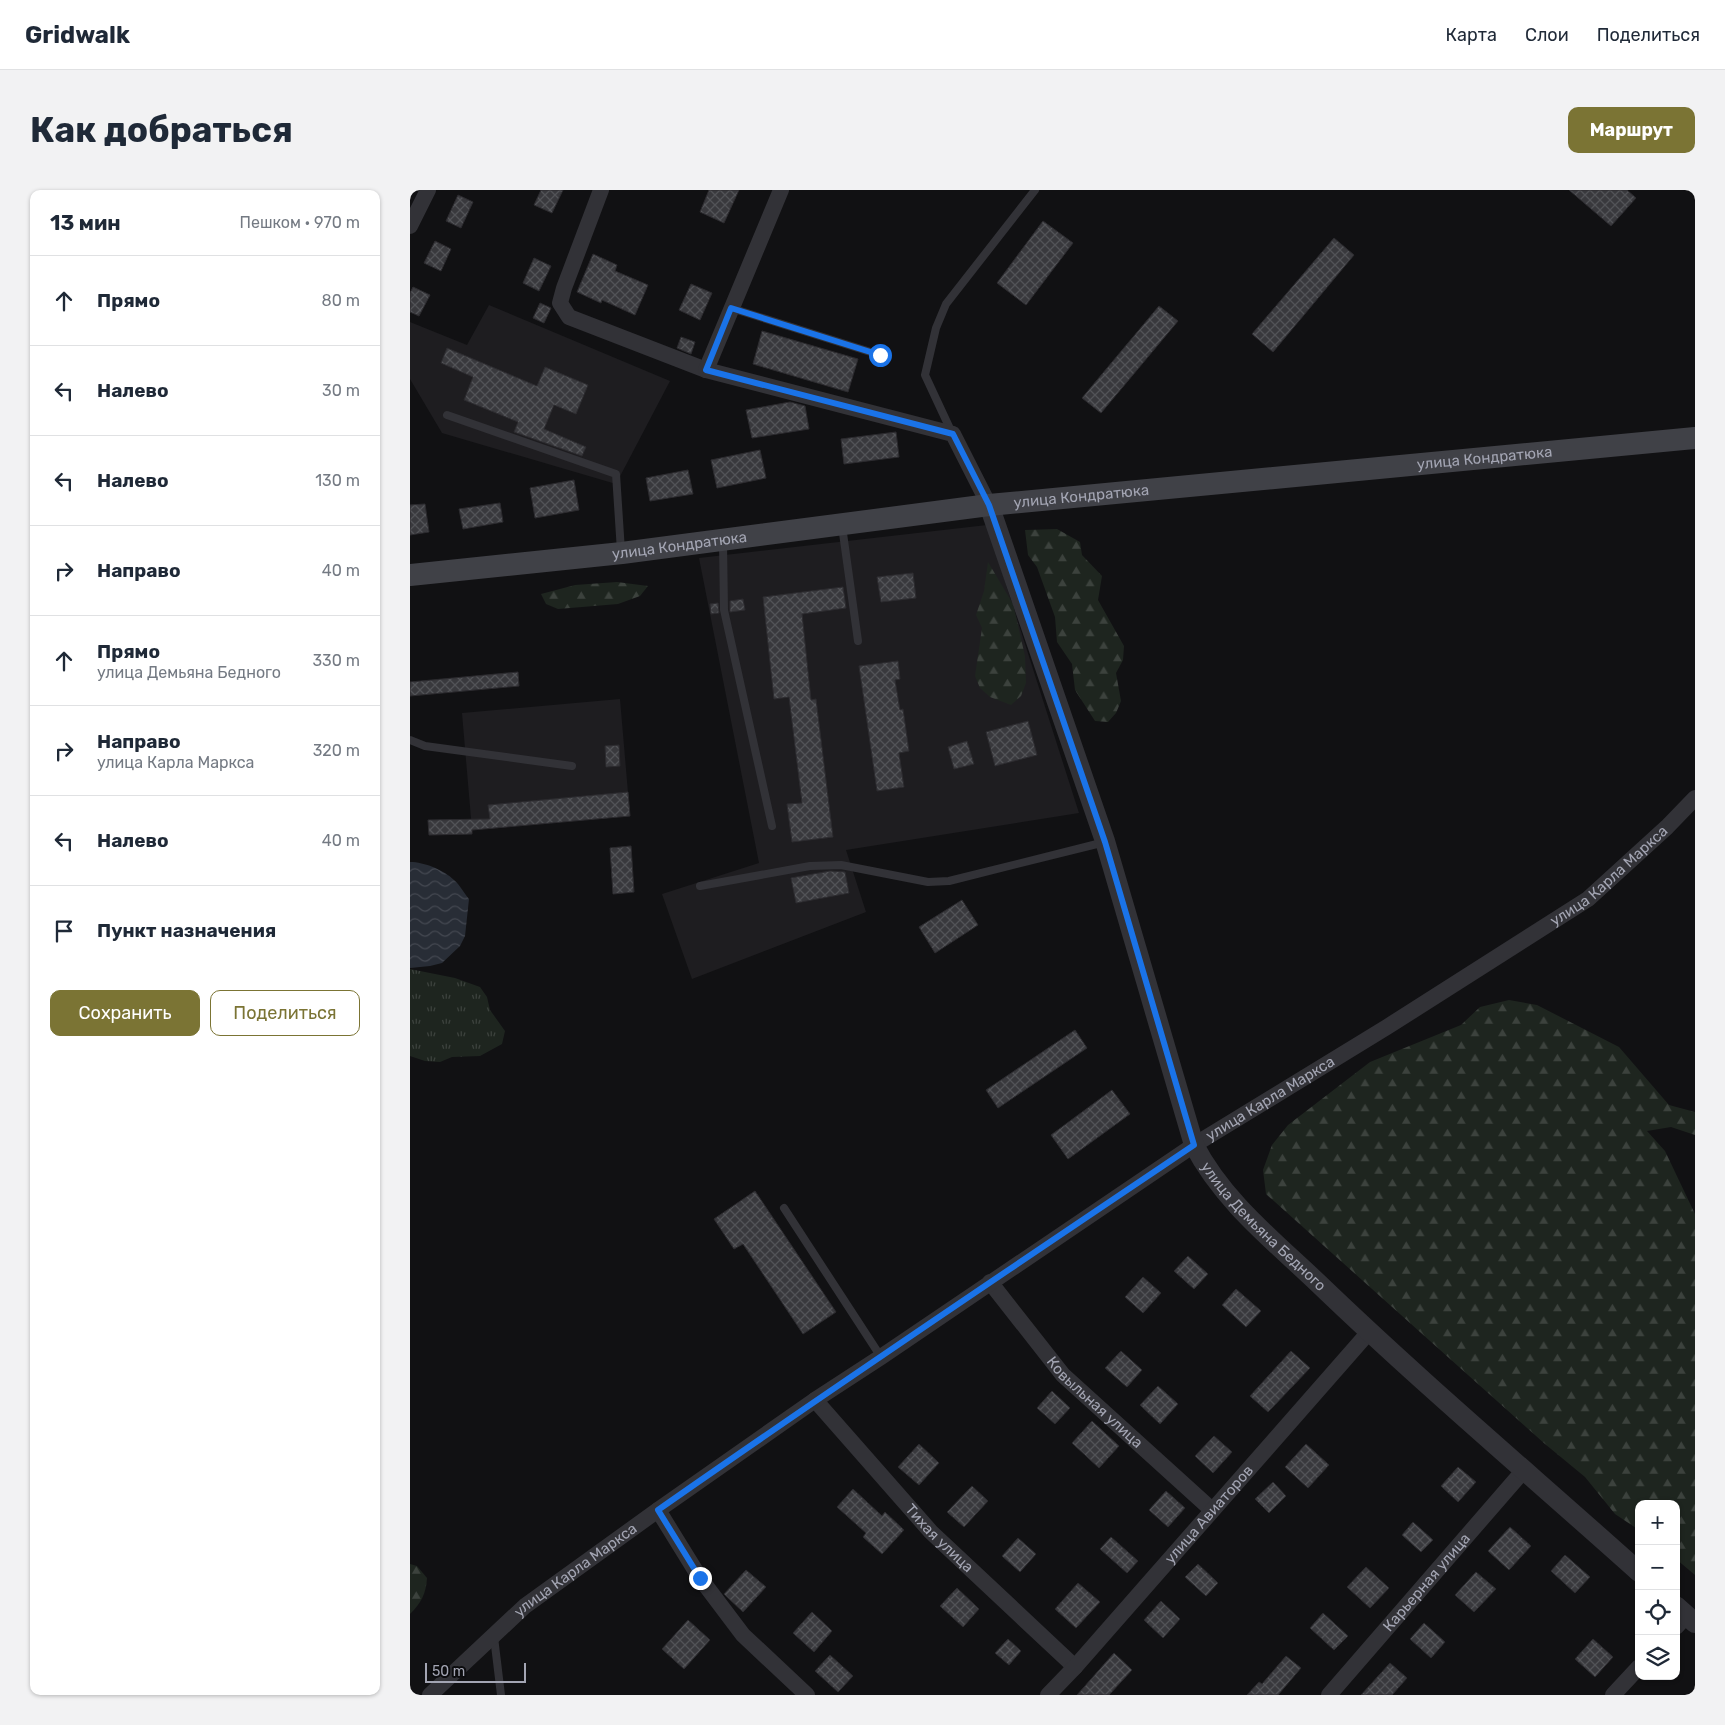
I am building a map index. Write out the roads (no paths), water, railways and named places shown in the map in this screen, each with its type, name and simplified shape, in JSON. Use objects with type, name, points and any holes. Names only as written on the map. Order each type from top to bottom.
[{"type":"main road","name":"улица Кондратюка","points":[[410,575],[622,553],[989,505],[1695,438]]},
{"type":"street","points":[[410,226],[428,190]]},
{"type":"street","points":[[601,190],[564,288],[560,304],[569,317],[706,370],[953,434],[989,505]]},
{"type":"street","points":[[706,370],[781,190]]},
{"type":"street","name":"улица Демьяна Бедного","points":[[989,505],[1105,842],[1194,1145],[1204,1165],[1232,1201],[1369,1332],[1635,1568]]},
{"type":"street","name":"улица Карла Маркса","points":[[430,1695],[524,1606],[815,1400],[1194,1145],[1387,1027],[1588,899],[1667,828],[1695,798]]},
{"type":"street","name":"Ковыльная улица","points":[[990,1282],[1063,1374],[1212,1510]]},
{"type":"street","name":"улица Авиаторов","points":[[1048,1695],[1075,1667],[1369,1332]]},
{"type":"street","name":"Тихая улица","points":[[815,1400],[931,1532],[1075,1667]]},
{"type":"street","name":"Карьерная улица","points":[[1328,1695],[1524,1470]]},
{"type":"street","points":[[658,1510],[700,1578],[743,1636],[807,1695]]},
{"type":"street","points":[[1613,1695],[1635,1671]]},
{"type":"lane","points":[[953,434],[925,376],[936,328],[946,304],[1035,190]]},
{"type":"lane","points":[[731,308],[880,355]]},
{"type":"lane","points":[[447,415],[616,474],[622,553]]},
{"type":"lane","points":[[842,524],[858,640]]},
{"type":"lane","points":[[723,540],[724,610],[772,826]]},
{"type":"lane","points":[[410,740],[425,746],[572,766]]},
{"type":"lane","points":[[700,886],[810,866],[842,864],[928,882],[948,880],[1105,842]]},
{"type":"lane","points":[[784,1208],[881,1357]]},
{"type":"lane","points":[[493,1636],[501,1695]]},
{"type":"water","points":[[410,862],[427,865],[450,876],[469,899],[465,936],[460,946],[442,963],[410,968]]}]
